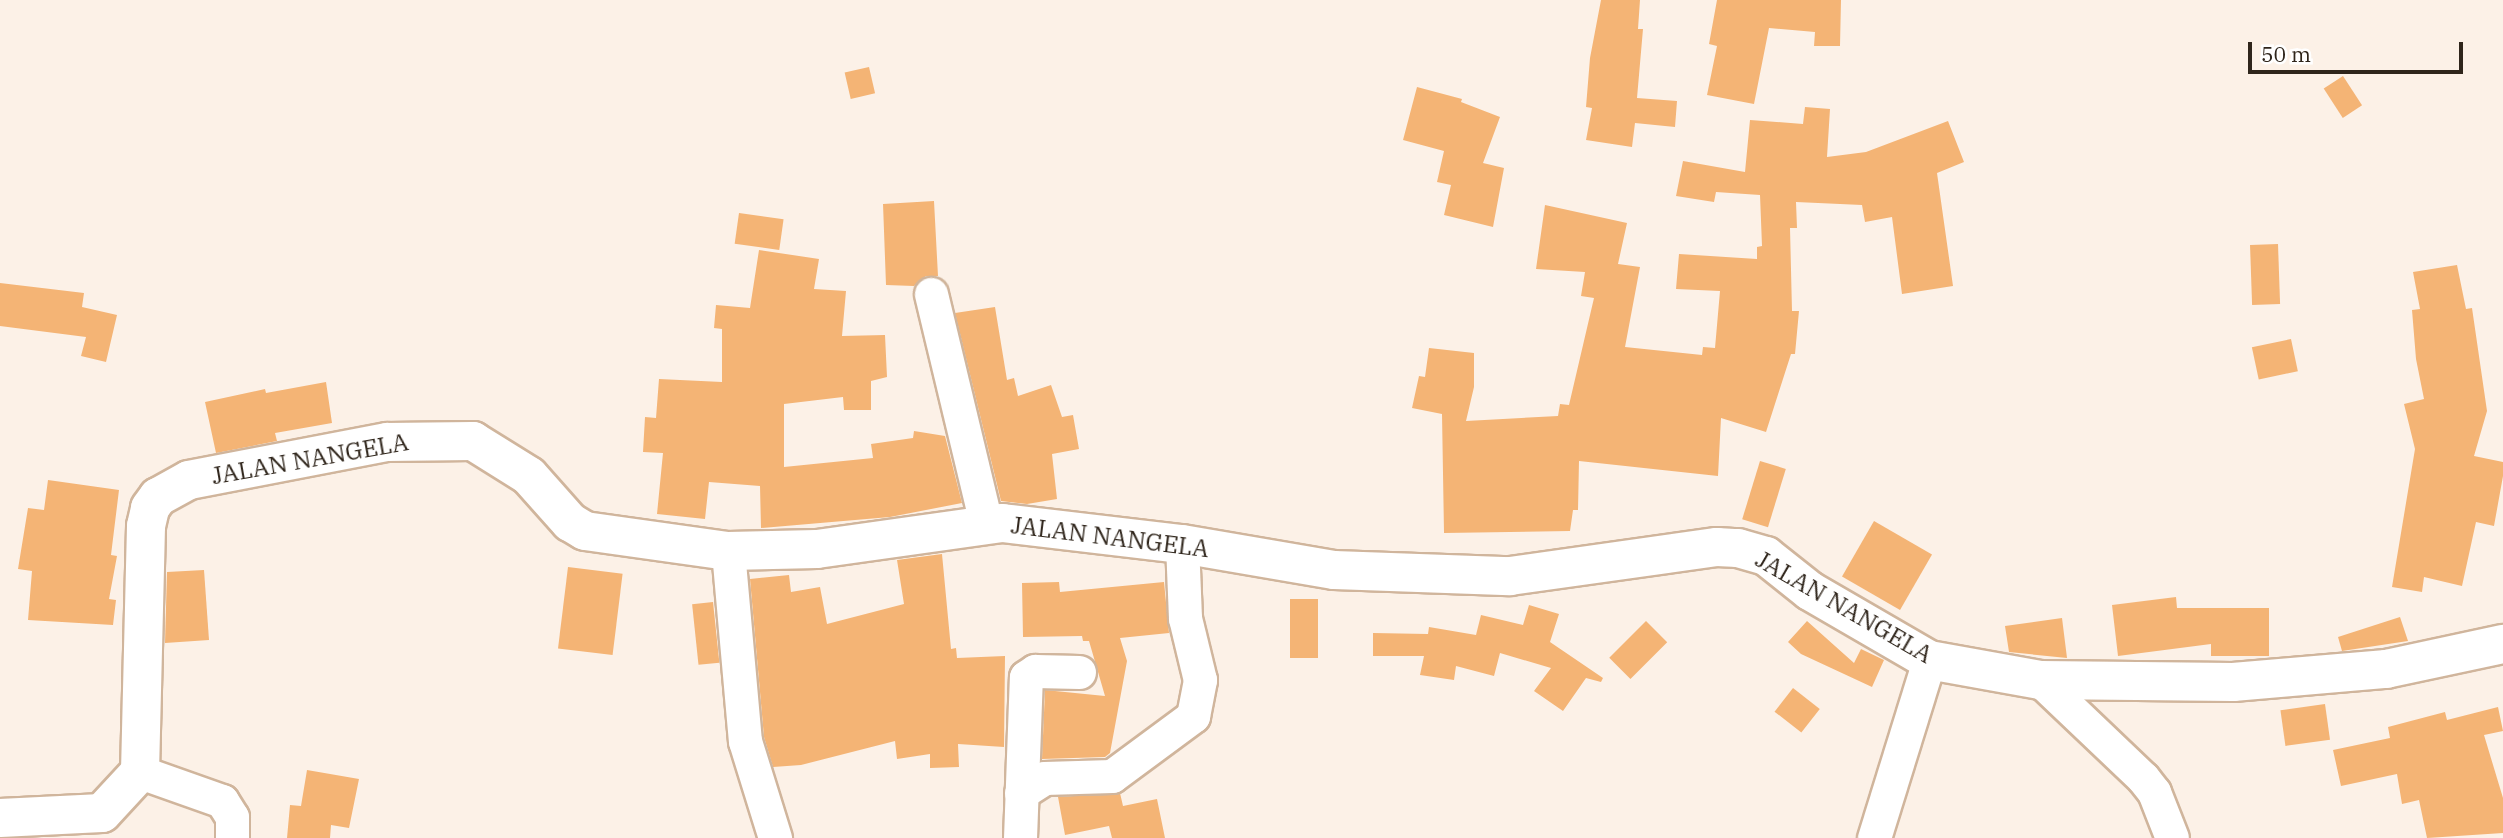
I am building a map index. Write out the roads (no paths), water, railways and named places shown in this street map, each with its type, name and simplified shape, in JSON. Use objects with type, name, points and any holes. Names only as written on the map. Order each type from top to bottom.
[{"type":"main road","name":"JALAN NANGELA","points":[[140,772],[146,517],[158,497],[174,485],[387,442],[464,439],[480,444],[529,476],[570,522],[585,531],[729,551],[817,549],[986,523],[1182,544],[1334,570],[1414,576],[1510,576],[1717,547],[1738,548],[1766,556],[1810,591],[1929,660],[2040,680],[2247,681],[2386,669],[2503,644]]},
{"type":"main road","points":[[0,818],[102,813],[140,772]]},
{"type":"street","points":[[931,294],[986,523]]},
{"type":"street","points":[[1021,793],[1034,781],[1057,776],[1112,776],[1188,723],[1200,680],[1183,596],[1182,544]]},
{"type":"street","points":[[729,551],[745,741],[775,838]]},
{"type":"street","points":[[1874,838],[1929,660]]},
{"type":"street","points":[[1020,838],[1026,677],[1035,671],[1079,672]]},
{"type":"street","points":[[2040,680],[2143,778],[2154,792],[2172,838]]},
{"type":"street","points":[[140,772],[222,801],[232,817],[232,838]]}]
